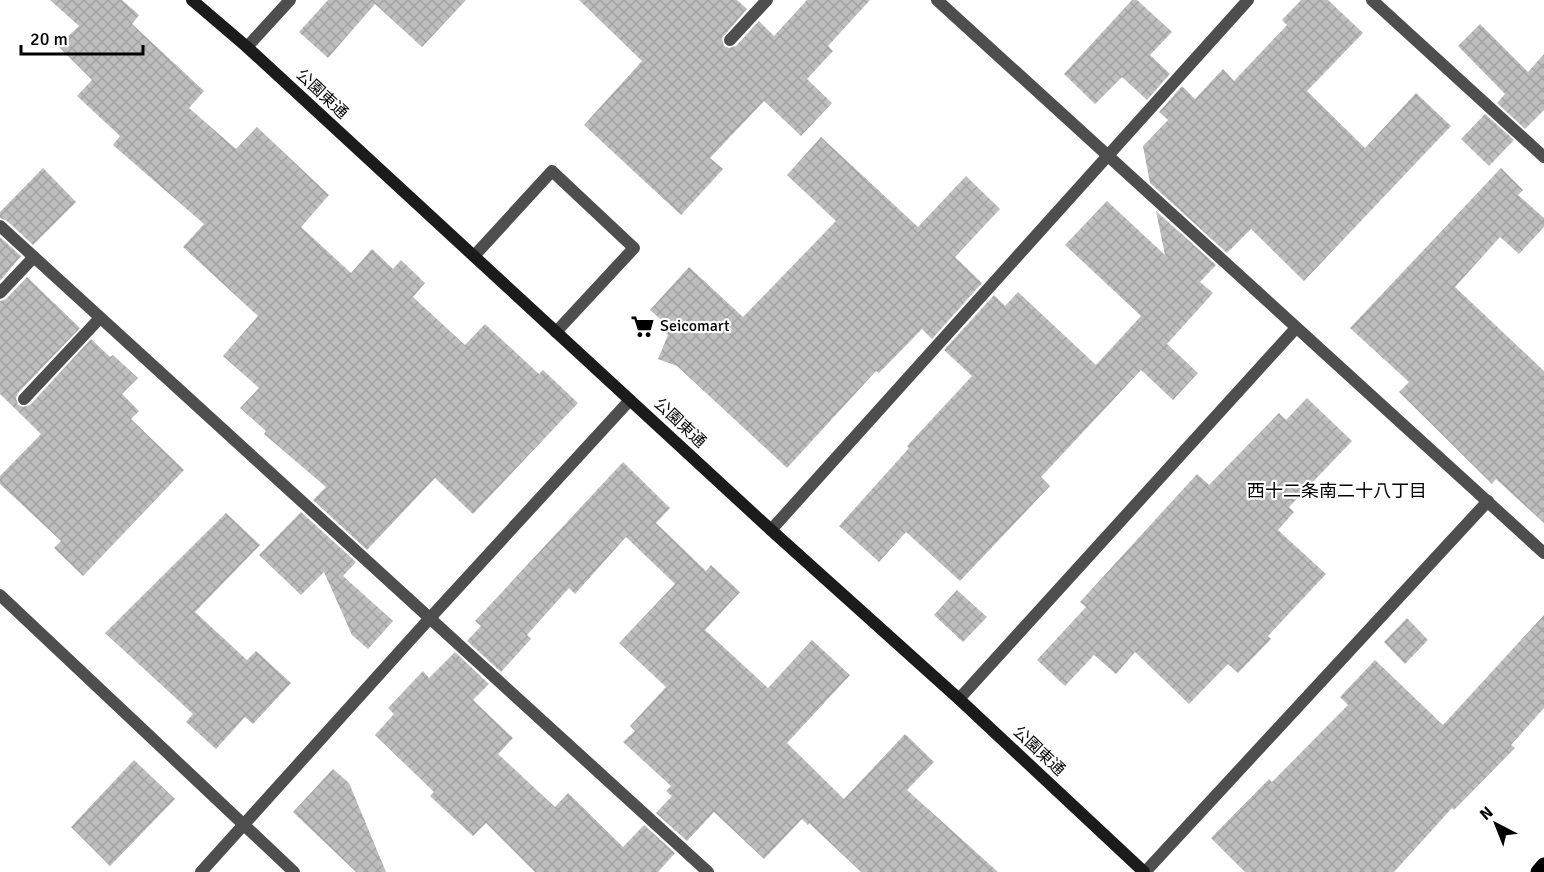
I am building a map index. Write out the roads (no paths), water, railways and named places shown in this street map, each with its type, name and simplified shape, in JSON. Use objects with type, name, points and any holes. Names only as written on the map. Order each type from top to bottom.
[{"type":"main road","points":[[1538,872],[1544,866]]},
{"type":"street","name":"公園東通","points":[[192,0],[247,47],[771,530],[959,699],[1144,872]]},
{"type":"street","points":[[247,47],[290,0]]},
{"type":"street","points":[[730,40],[767,0]]},
{"type":"street","points":[[937,0],[1544,553]]},
{"type":"street","points":[[771,530],[1248,0]]},
{"type":"street","points":[[1372,0],[1544,157]]},
{"type":"street","points":[[474,256],[552,171],[634,248],[556,332]]},
{"type":"street","points":[[0,226],[708,872]]},
{"type":"street","points":[[0,293],[34,257]]},
{"type":"street","points":[[24,399],[100,318]]},
{"type":"street","points":[[959,699],[1296,328]]},
{"type":"street","points":[[201,872],[630,400]]},
{"type":"street","points":[[1144,872],[1488,501]]},
{"type":"street","points":[[0,595],[294,872]]},
{"type":"place","name":"Seicomart","points":[[642,326]]},
{"type":"district","name":"西十二条南二十八丁目","points":[[1337,491]]}]
